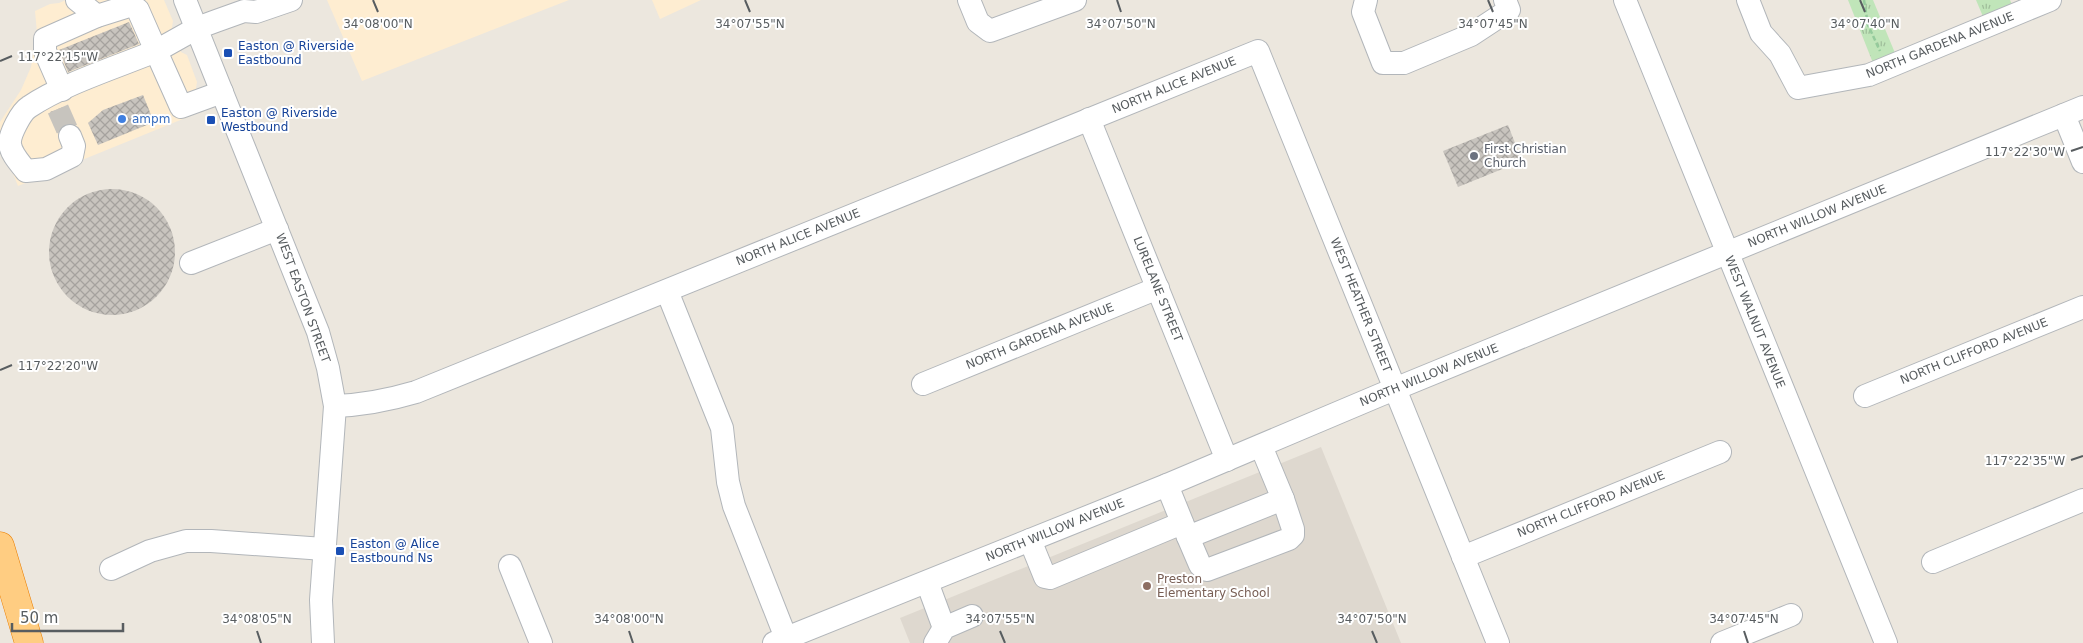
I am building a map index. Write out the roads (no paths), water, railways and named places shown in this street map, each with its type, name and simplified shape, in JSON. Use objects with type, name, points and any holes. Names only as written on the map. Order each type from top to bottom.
[{"type":"highway","points":[[0,546],[29,643]]},
{"type":"street","points":[[77,0],[97,16]]},
{"type":"street","name":"WEST EASTON STREET","points":[[186,0],[318,332],[328,368],[335,406],[321,600],[323,643]]},
{"type":"street","points":[[70,136],[74,146],[72,156],[46,169],[26,171],[17,160],[10,145],[11,134],[27,108],[57,98],[156,51],[197,28],[244,11],[256,12],[291,0]]},
{"type":"street","points":[[969,0],[978,22],[990,32],[1074,0]]},
{"type":"street","points":[[1366,0],[1363,12],[1383,63],[1404,63],[1471,35],[1509,10],[1505,0]]},
{"type":"street","name":"WEST WALNUT AVENUE","points":[[1625,0],[1886,643]]},
{"type":"street","name":"NORTH GARDENA AVENUE","points":[[1748,0],[1761,33],[1780,54],[1798,88],[1870,75],[2050,0]]},
{"type":"street","points":[[57,98],[46,51],[46,39],[97,16],[132,5],[138,10],[181,107],[222,92]]},
{"type":"street","name":"NORTH ALICE AVENUE","points":[[335,406],[391,400],[416,392],[1258,51]]},
{"type":"street","name":"WEST HEATHER STREET","points":[[1258,51],[1498,643]]},
{"type":"street","points":[[2073,111],[2083,162]]},
{"type":"street","name":"NORTH WILLOW AVENUE","points":[[780,641],[809,636],[927,582],[1167,485],[2073,111]]},
{"type":"street","name":"LURELANE STREET","points":[[1089,119],[1227,460]]},
{"type":"street","points":[[191,263],[277,229]]},
{"type":"street","name":"NORTH GARDENA AVENUE","points":[[923,384],[1158,288]]},
{"type":"street","points":[[667,290],[722,428],[728,482],[734,506],[780,641]]},
{"type":"street","name":"NORTH CLIFFORD AVENUE","points":[[1865,396],[2083,307]]},
{"type":"street","points":[[1167,485],[1200,565],[1207,570],[1289,539],[1292,535],[1292,529],[1283,499],[1261,446]]},
{"type":"street","name":"NORTH CLIFFORD AVENUE","points":[[1463,557],[1720,452]]},
{"type":"street","points":[[1030,540],[1045,577],[1053,577],[1185,530],[1283,499]]},
{"type":"street","points":[[1933,562],[2083,500]]},
{"type":"street","points":[[111,569],[150,551],[186,542],[212,541],[324,549]]},
{"type":"street","points":[[510,566],[541,643]]},
{"type":"street","points":[[927,582],[940,636],[972,616]]},
{"type":"street","points":[[1722,643],[1791,615]]},
{"type":"tunnel","points":[[58,109],[70,136]]},
{"type":"place","name":"Easton @ Riverside Eastbound","points":[[228,53]]},
{"type":"place","name":"ampm","points":[[122,119]]},
{"type":"place","name":"Easton @ Riverside Westbound","points":[[211,120]]},
{"type":"place","name":"First Christian Church","points":[[1474,156]]},
{"type":"place","name":"Easton @ Alice Eastbound Ns","points":[[340,551]]},
{"type":"place","name":"Preston Elementary School","points":[[1147,586]]}]
